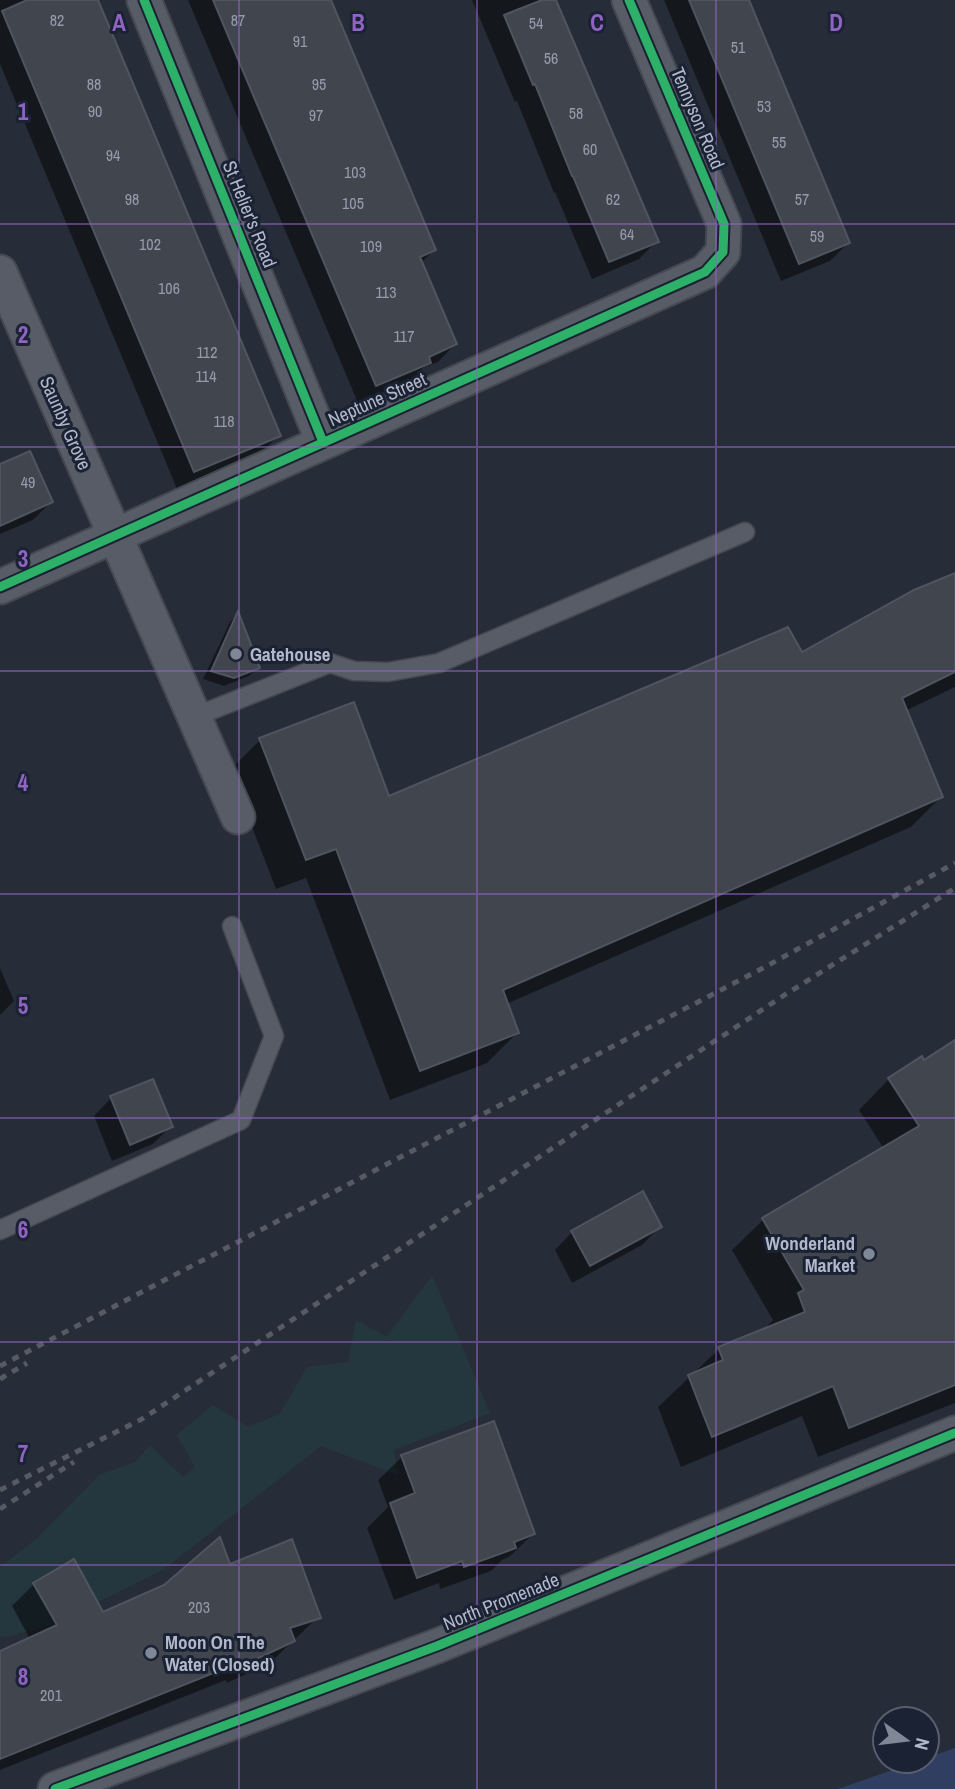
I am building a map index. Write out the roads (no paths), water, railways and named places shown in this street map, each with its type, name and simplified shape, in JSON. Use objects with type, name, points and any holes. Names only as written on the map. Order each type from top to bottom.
[{"type":"street","name":"St Helier's Road","points":[[144,0],[323,442]]},
{"type":"street","name":"Tennyson Road","points":[[629,0],[724,224],[723,252]]},
{"type":"street","name":"Neptune Street","points":[[0,587],[705,272],[723,252]]},
{"type":"street","name":"Saunby Grove","points":[[0,272],[237,817]]},
{"type":"street","name":"North Promenade","points":[[55,1789],[437,1646],[955,1433]]},
{"type":"lane","points":[[194,717],[330,663],[354,671],[388,673],[439,663],[746,532]]},
{"type":"lane","points":[[0,1231],[241,1119],[274,1035],[232,926]]},
{"type":"water","points":[[955,1748],[955,1789],[838,1789],[878,1775],[941,1775],[941,1753]]},
{"type":"railway","points":[[0,1366],[763,968],[955,863]]},
{"type":"railway","points":[[0,1490],[142,1419],[783,996],[955,888]]},
{"type":"railway","points":[[0,1379],[27,1363]]},
{"type":"railway","points":[[0,1509],[74,1462]]},
{"type":"place","name":"Gatehouse","points":[[236,654]]},
{"type":"place","name":"Wonderland Market","points":[[869,1254]]},
{"type":"place","name":"Moon On The Water (Closed)","points":[[151,1653]]}]
